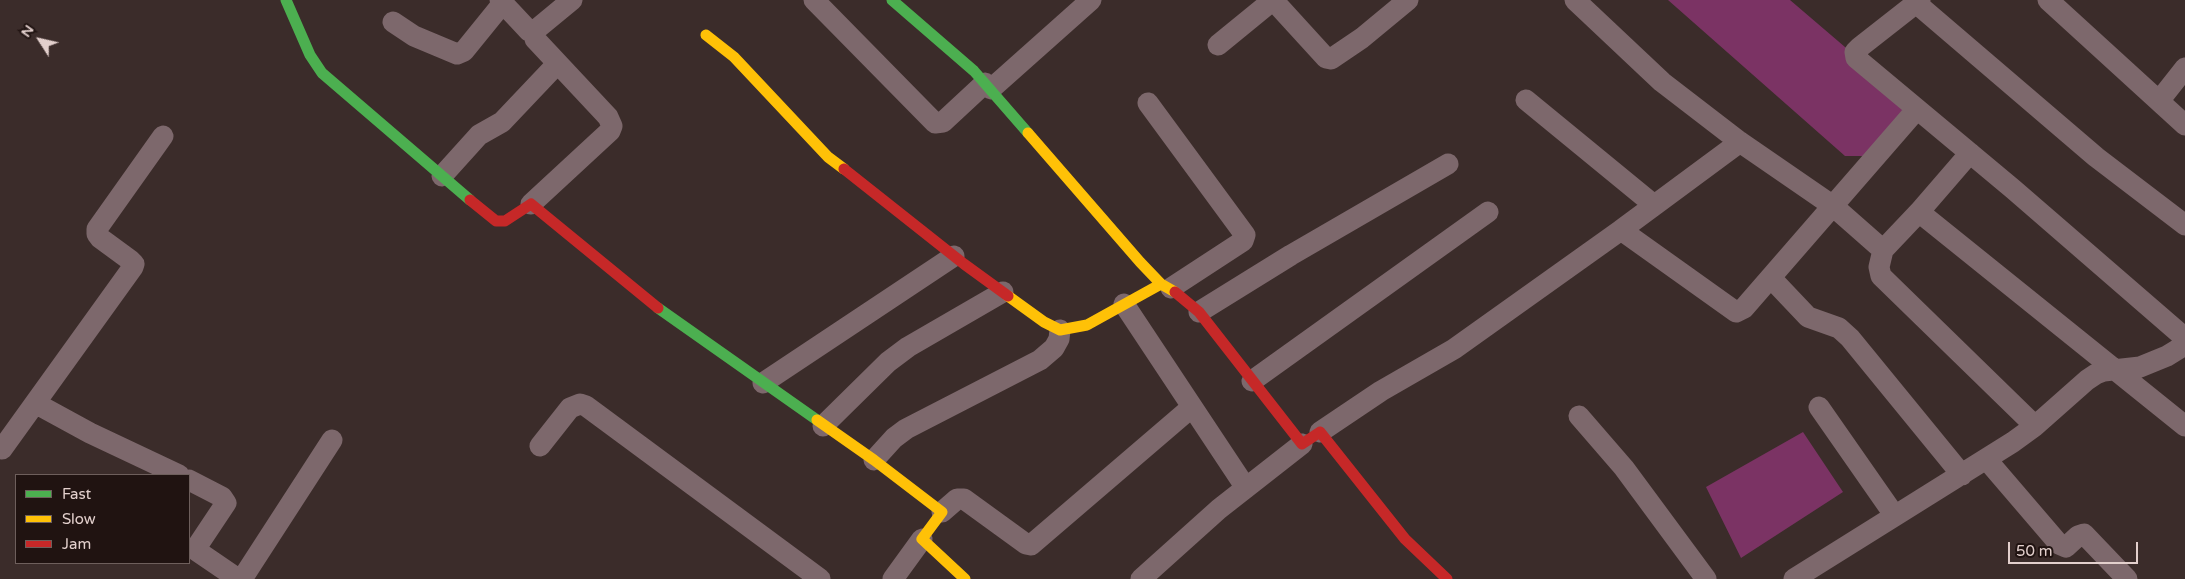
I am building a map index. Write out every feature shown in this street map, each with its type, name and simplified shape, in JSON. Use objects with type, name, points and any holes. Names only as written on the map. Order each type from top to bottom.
[{"type":"street","points":[[286,0],[310,55],[322,73],[496,221],[504,221],[531,204],[610,131],[612,126],[608,117],[538,44],[534,33],[529,31],[501,2],[464,50],[457,54],[414,36],[393,22]]},
{"type":"street","points":[[534,33],[572,0]]},
{"type":"street","points":[[814,0],[935,123],[944,122],[1091,0]]},
{"type":"street","points":[[892,0],[988,86],[1140,262],[1166,286],[1200,312],[1302,444]]},
{"type":"street","points":[[1218,45],[1274,0],[1326,58],[1332,59],[1362,38],[1408,0]]},
{"type":"street","points":[[1575,0],[1662,82],[1740,142],[1833,206],[1883,250]]},
{"type":"street","points":[[2048,0],[2185,125]]},
{"type":"street","points":[[2185,225],[2096,157],[1918,2],[1856,52],[1856,58],[1860,62],[1970,153],[2185,338]]},
{"type":"street","points":[[706,35],[734,57],[828,157],[954,256],[1044,322],[1060,330],[1087,325],[1124,304],[1166,286],[1242,241],[1245,235],[1148,103]]},
{"type":"street","points":[[442,176],[478,136],[502,122],[557,64]]},
{"type":"street","points":[[2158,101],[2185,68]]},
{"type":"street","points":[[1526,100],[1654,204]]},
{"type":"street","points":[[1621,230],[1736,312],[1744,308],[1771,278],[1917,109]]},
{"type":"street","points":[[1,449],[133,267],[134,264],[130,260],[100,238],[97,234],[97,229],[163,136]]},
{"type":"street","points":[[1142,579],[1219,509],[1302,444],[1381,391],[1454,348],[1621,230],[1740,142]]},
{"type":"street","points":[[1970,153],[1883,250],[1879,267],[1881,276],[2035,426]]},
{"type":"street","points":[[1200,312],[1291,255],[1448,164]]},
{"type":"street","points":[[531,204],[631,287],[823,426],[874,460],[942,512]]},
{"type":"street","points":[[1252,380],[1488,212]]},
{"type":"street","points":[[1919,212],[2185,426]]},
{"type":"street","points":[[763,382],[954,256]]},
{"type":"street","points":[[1771,278],[1808,317],[1839,328],[1850,338],[1962,475]]},
{"type":"street","points":[[823,426],[888,362],[908,347],[1003,292]]},
{"type":"street","points":[[1124,304],[1246,488]]},
{"type":"street","points":[[874,460],[894,438],[906,429],[1040,360],[1054,348],[1059,339],[1060,330]]},
{"type":"street","points":[[1794,579],[1987,460],[2035,426],[2087,380],[2104,371],[2140,367],[2167,356],[2185,345]]},
{"type":"street","points":[[35,403],[90,433],[177,474]]},
{"type":"street","points":[[540,446],[570,408],[580,404],[586,406],[820,579]]},
{"type":"street","points":[[892,579],[942,512],[957,499],[964,499],[1031,545],[1192,407]]},
{"type":"street","points":[[1818,407],[1895,516]]},
{"type":"street","points":[[1579,416],[1624,468],[1706,579]]},
{"type":"street","points":[[1320,432],[1405,539],[1447,579]]},
{"type":"street","points":[[190,481],[222,497],[226,503],[198,545],[197,551],[240,579],[332,440]]},
{"type":"street","points":[[1987,460],[2059,544],[2066,547],[2078,536],[2084,534],[2127,579]]},
{"type":"street","points":[[922,539],[965,579]]},
{"type":"shaded area","points":[[1668,0],[1790,0],[1907,100],[1899,120],[1866,156],[1845,156]]},
{"type":"shaded area","points":[[1803,432],[1843,492],[1741,558],[1706,487]]},
{"type":"traffic: fast","points":[[286,0],[310,55],[322,73],[470,200]]},
{"type":"traffic: fast","points":[[892,0],[974,71],[1028,133]]},
{"type":"traffic: fast","points":[[658,308],[817,420]]},
{"type":"traffic: slow","points":[[706,35],[734,57],[828,157],[844,169]]},
{"type":"traffic: slow","points":[[1028,133],[1140,262],[1161,284],[1175,292]]},
{"type":"traffic: slow","points":[[1008,296],[1044,322],[1060,330],[1087,325],[1161,284]]},
{"type":"traffic: slow","points":[[817,420],[874,460],[942,512],[922,539],[965,579]]},
{"type":"traffic: jam","points":[[844,169],[964,264],[1008,296]]},
{"type":"traffic: jam","points":[[470,200],[496,221],[505,221],[531,204],[658,308]]},
{"type":"traffic: jam","points":[[1175,292],[1199,312],[1302,444],[1320,432],[1405,539],[1447,579]]}]
